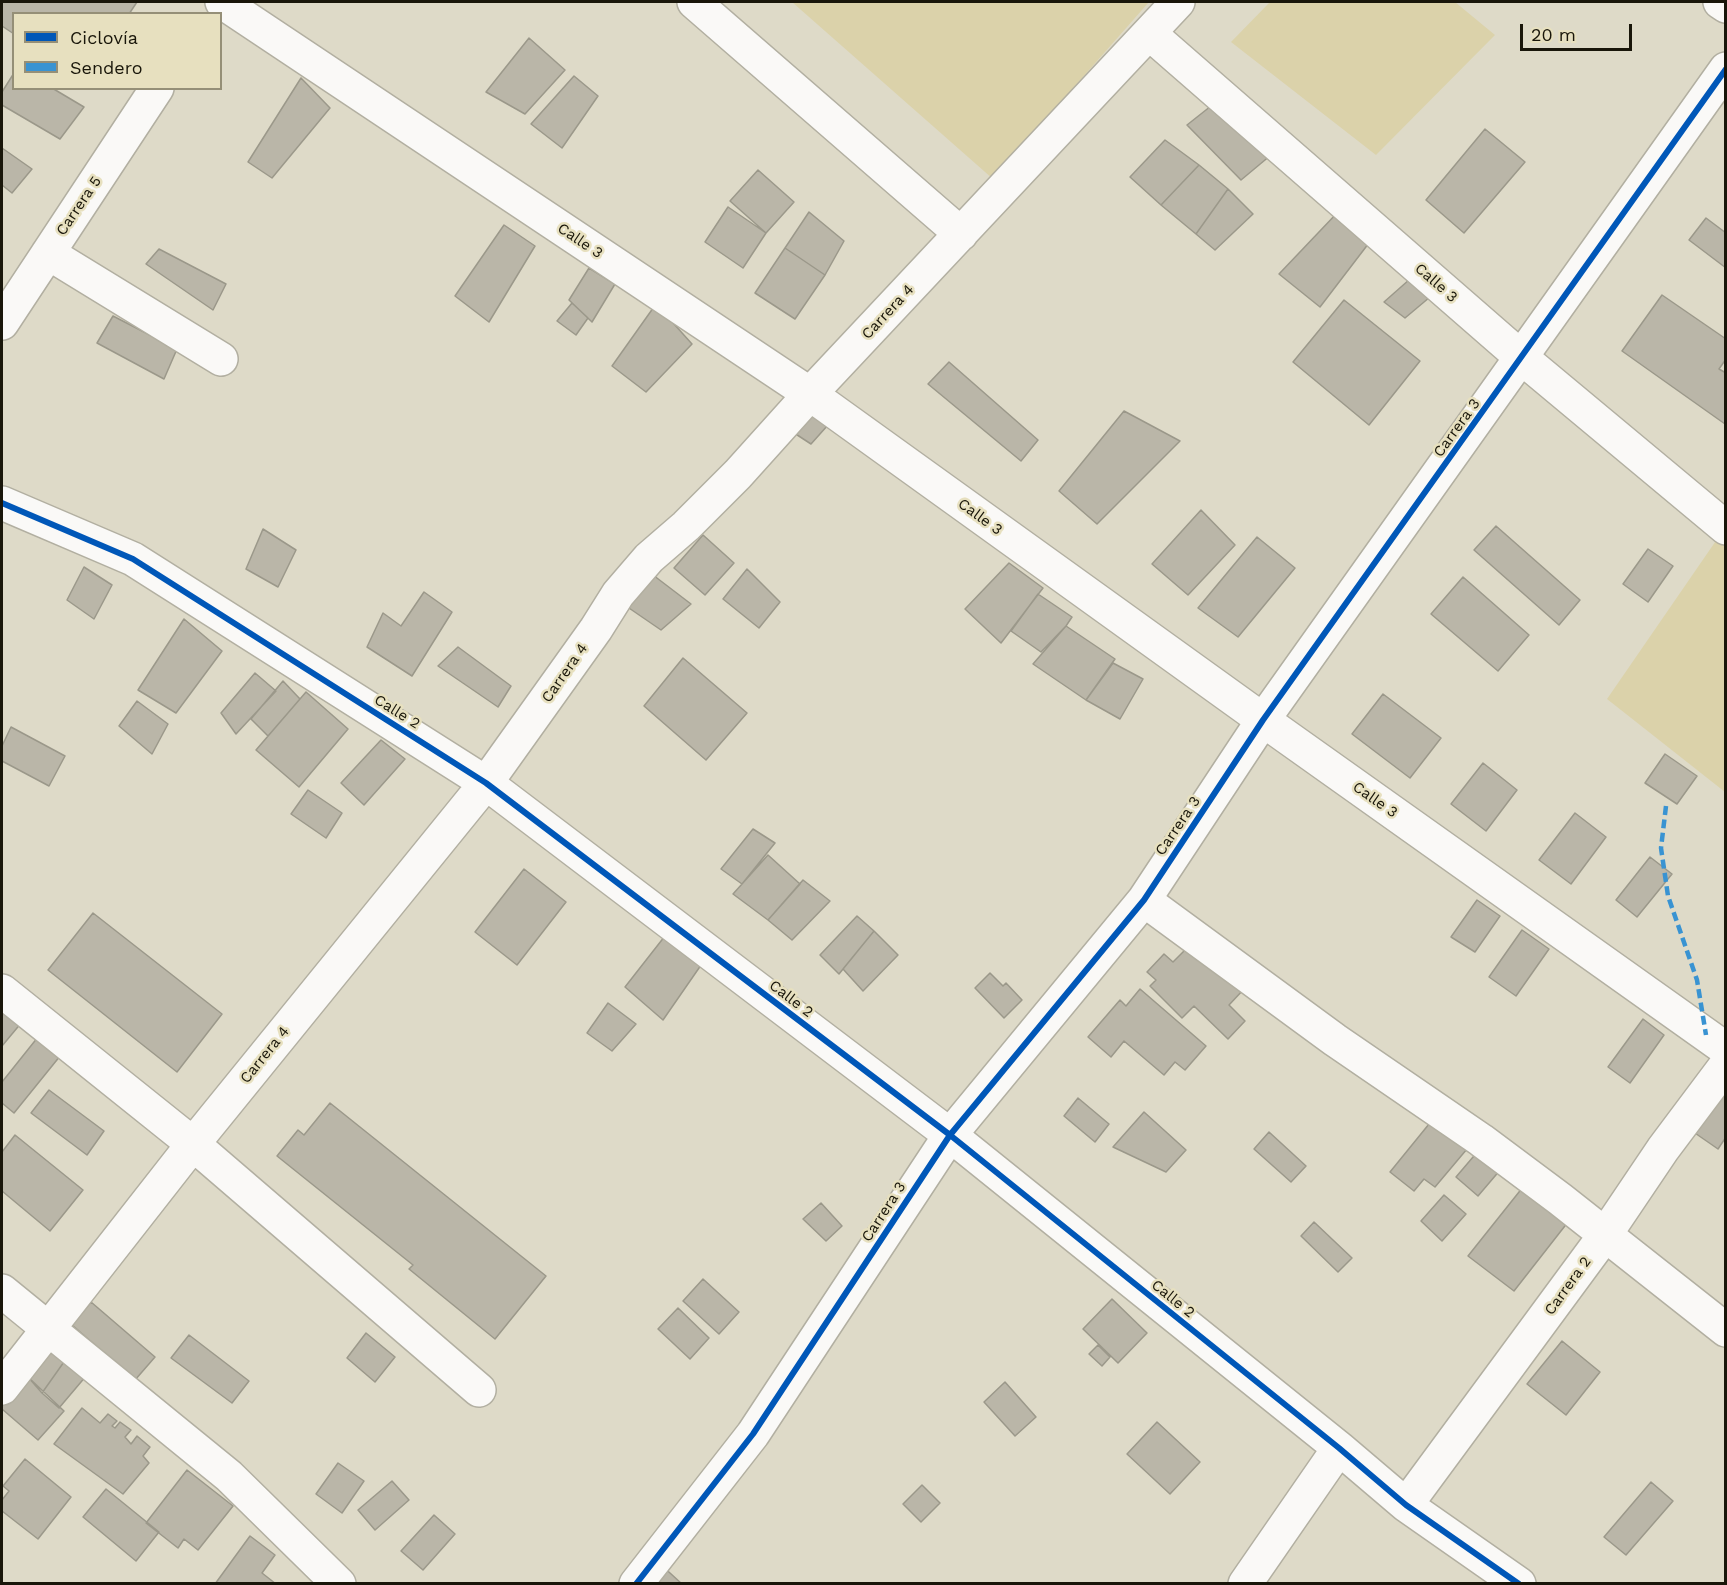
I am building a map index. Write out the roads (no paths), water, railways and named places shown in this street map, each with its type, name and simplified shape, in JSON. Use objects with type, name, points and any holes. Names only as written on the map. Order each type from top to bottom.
[{"type":"street","name":"Calle 3","points":[[222,2],[810,394],[1725,1049]]},
{"type":"street","points":[[694,2],[961,234]]},
{"type":"street","name":"Carrera 4","points":[[2,1388],[193,1144],[486,783],[596,629],[618,594],[649,558],[686,526],[738,474],[810,394],[1178,2]]},
{"type":"street","points":[[1720,2],[1725,6]]},
{"type":"street","name":"Calle 3","points":[[1149,33],[1522,358],[1725,528]]},
{"type":"street","name":"Carrera 3","points":[[636,1584],[753,1434],[950,1135],[1147,895],[1263,720],[1725,69]]},
{"type":"street","name":"Carrera 5","points":[[2,323],[156,90]]},
{"type":"street","points":[[48,253],[221,360]]},
{"type":"street","name":"Calle 2","points":[[2,503],[133,559],[486,783],[950,1135],[1339,1448],[1484,1574],[1519,1584]]},
{"type":"street","points":[[1147,895],[1335,1040],[1608,1230],[1725,1330]]},
{"type":"street","points":[[2,991],[193,1144],[479,1390]]},
{"type":"street","name":"Carrera 2","points":[[1406,1505],[1608,1230],[1663,1149],[1725,1065]]},
{"type":"street","points":[[2,1290],[229,1476],[339,1584]]},
{"type":"street","points":[[1245,1584],[1339,1448]]}]
